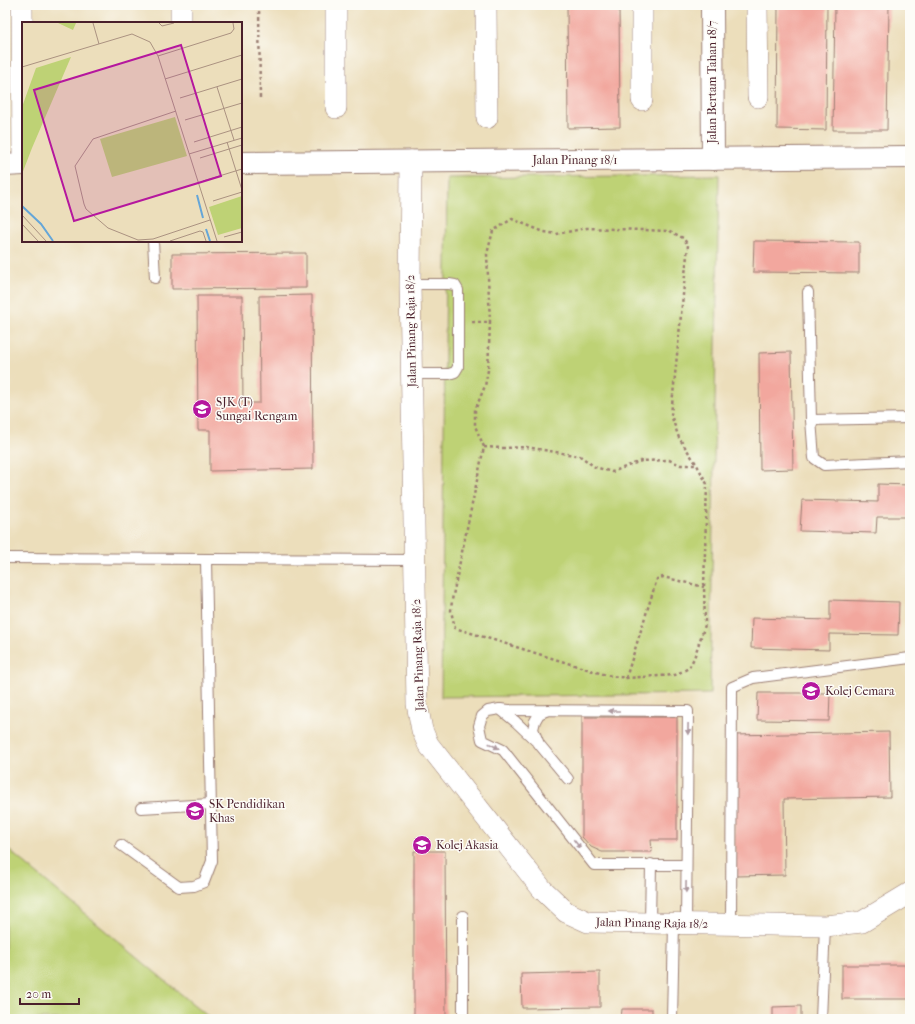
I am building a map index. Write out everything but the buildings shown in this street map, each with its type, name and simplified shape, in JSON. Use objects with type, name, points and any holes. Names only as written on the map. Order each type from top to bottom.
[{"type":"street","points":[[22,5],[22,22]]},
{"type":"street","points":[[181,5],[181,22]]},
{"type":"street","points":[[336,5],[336,108]]},
{"type":"street","points":[[486,5],[487,118]]},
{"type":"street","points":[[642,5],[642,100]]},
{"type":"street","name":"Jalan Bertam Tahan 18/7","points":[[712,5],[712,159]]},
{"type":"street","points":[[757,5],[758,97]]},
{"type":"street","name":"Jalan Pinang 18/1","points":[[242,163],[910,157]]},
{"type":"street","name":"Jalan Pinang Raja 18/2","points":[[411,161],[410,284],[417,704],[422,730],[428,744],[542,889],[566,912],[588,922],[824,926],[862,922],[910,893]]},
{"type":"street","points":[[5,166],[22,164]]},
{"type":"lane","points":[[153,242],[154,278]]},
{"type":"lane","points":[[410,284],[449,284],[455,285],[458,290],[458,367],[455,372],[449,374],[412,374]]},
{"type":"lane","points":[[808,292],[811,420],[814,458],[824,465],[910,461]]},
{"type":"lane","points":[[811,420],[910,418]]},
{"type":"lane","points":[[5,558],[415,560]]},
{"type":"lane","points":[[120,845],[179,886],[194,886],[204,882],[212,861],[206,559]]},
{"type":"lane","points":[[731,925],[732,687],[753,678],[910,658]]},
{"type":"lane","points":[[500,709],[539,744],[568,779]]},
{"type":"lane","points":[[672,1019],[686,865],[688,711],[500,709],[488,711],[482,716],[479,726],[482,740],[503,750],[594,865],[686,865]]},
{"type":"lane","points":[[539,744],[533,729],[535,721],[539,714],[548,710]]},
{"type":"lane","points":[[141,808],[211,804]]},
{"type":"lane","points":[[650,923],[651,864]]},
{"type":"lane","points":[[463,916],[463,1019]]},
{"type":"lane","points":[[821,1019],[824,926]]},
{"type":"path","points":[[259,5],[260,101]]},
{"type":"path","points":[[512,219],[544,232],[557,234],[587,228],[670,231],[683,238],[688,245],[671,415],[679,438],[707,484],[704,587],[705,625],[689,668],[675,675],[626,678],[606,675],[455,628],[451,611],[452,600],[484,447],[475,426],[475,410],[485,386],[488,370],[490,322],[487,254],[493,231],[512,219]]},
{"type":"path","points":[[458,323],[490,322]]},
{"type":"path","points":[[484,447],[526,447],[580,456],[595,467],[612,472],[641,461],[669,460],[681,465],[697,466]]},
{"type":"path","points":[[626,678],[657,579],[663,577],[704,587]]},
{"type":"green space","points":[[719,175],[710,694],[441,697],[447,178]]},
{"type":"green space","points":[[5,847],[211,1019],[5,1019]]},
{"type":"place","name":"SJK (T) Sungai Rengam","points":[[202,409]]},
{"type":"place","name":"Kolej Cemara","points":[[811,691]]},
{"type":"place","name":"SK Pendidikan Khas","points":[[195,811]]},
{"type":"place","name":"Kolej Akasia","points":[[422,845]]}]
